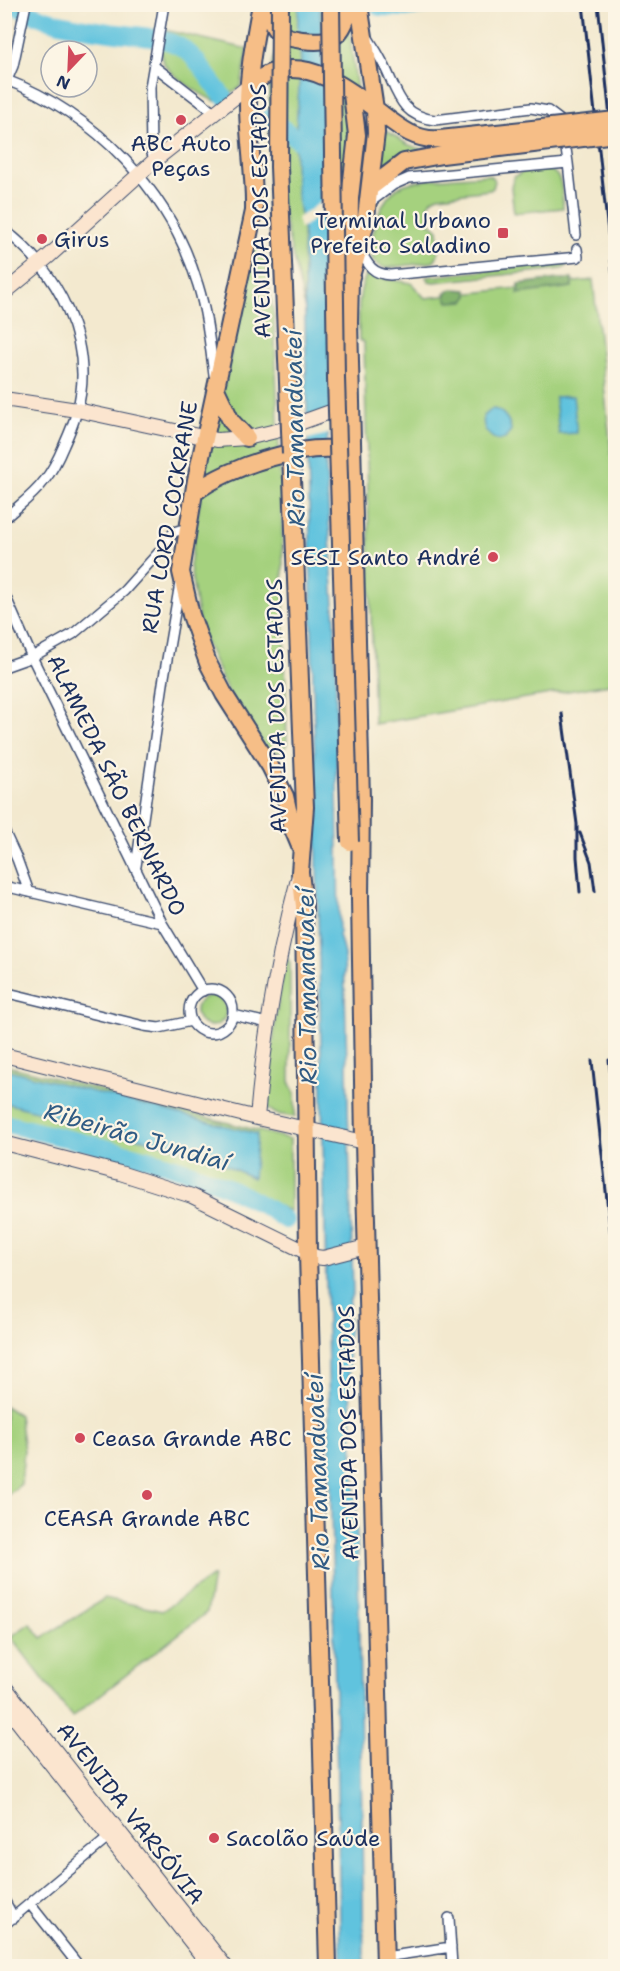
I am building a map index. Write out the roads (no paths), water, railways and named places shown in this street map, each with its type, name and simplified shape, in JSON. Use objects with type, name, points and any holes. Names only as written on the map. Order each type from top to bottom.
[{"type":"highway","points":[[263,4],[275,29],[289,38],[324,41],[336,36],[343,27],[351,4]]},
{"type":"highway","name":"AVENIDA DOS ESTADOS","points":[[255,178],[249,124],[249,86],[263,4]]},
{"type":"highway","name":"AVENIDA DOS ESTADOS","points":[[280,4],[279,167],[305,807],[300,847],[300,872],[304,906],[313,1131],[328,1966]]},
{"type":"highway","name":"AVENIDA DOS ESTADOS","points":[[331,4],[336,378],[350,842],[360,899]]},
{"type":"highway","name":"AVENIDA DOS ESTADOS","points":[[359,4],[375,109],[376,133],[369,196],[350,280],[361,799],[359,1250],[385,1962]]},
{"type":"highway","points":[[249,86],[267,74],[283,70],[308,71],[333,81],[414,135],[441,147],[615,134]]},
{"type":"highway","points":[[249,124],[253,106],[267,74]]},
{"type":"highway","points":[[350,280],[348,237],[357,135],[352,94]]},
{"type":"highway","points":[[369,196],[404,162],[441,147],[615,120]]},
{"type":"highway","name":"RUA LORD COCKRANE","points":[[182,572],[194,493],[254,211],[255,178]]},
{"type":"highway","points":[[216,389],[231,421],[247,438]]},
{"type":"highway","points":[[194,493],[221,475],[286,453],[334,448],[353,452]]},
{"type":"highway","points":[[182,572],[199,643],[218,685],[270,766],[285,796],[292,827],[300,847]]},
{"type":"main road","points":[[4,293],[155,160],[249,86]]},
{"type":"main road","points":[[4,399],[77,410],[217,440],[247,438],[286,429],[352,405]]},
{"type":"main road","points":[[257,1118],[268,1023],[288,917],[300,872]]},
{"type":"main road","points":[[4,1055],[358,1141]]},
{"type":"main road","points":[[4,1143],[120,1173],[192,1196],[316,1256],[359,1250]]},
{"type":"main road","name":"AVENIDA VARSÓVIA","points":[[4,1686],[10,1708],[108,1838],[210,1966]]},
{"type":"main road","name":"AVENIDA VARSÓVIA","points":[[10,1708],[112,1823],[225,1966]]},
{"type":"street","points":[[26,4],[13,66],[6,80],[36,94],[88,127],[117,151],[139,174],[157,198],[195,274],[204,312],[216,389]]},
{"type":"street","points":[[155,160],[151,151],[150,87],[164,4]]},
{"type":"street","points":[[364,33],[381,60],[399,99],[411,112],[420,117],[435,120],[531,108],[549,111],[560,120],[568,163],[576,235]]},
{"type":"street","points":[[154,66],[214,112]]},
{"type":"street","points":[[369,196],[409,178],[568,163]]},
{"type":"street","points":[[4,230],[24,245],[40,263],[62,296],[76,334],[80,368],[77,410],[61,453],[47,478],[35,492],[4,519]]},
{"type":"street","points":[[359,248],[367,264],[374,271],[390,275],[578,257],[577,249]]},
{"type":"street","points":[[4,667],[32,657],[73,634],[103,610],[160,551],[174,532],[188,530]]},
{"type":"street","name":"RUA LORD COCKRANE","points":[[136,867],[182,572]]},
{"type":"street","name":"ALAMEDA SÃO BERNARDO","points":[[4,593],[32,657],[162,923],[202,991]]},
{"type":"street","points":[[4,831],[29,892]]},
{"type":"street","points":[[4,886],[162,923]]},
{"type":"street","points":[[216,990],[227,996],[231,1002],[233,1015],[228,1026],[218,1033],[205,1033],[195,1026],[189,1007],[192,1000],[202,991],[216,990]]},
{"type":"street","points":[[4,992],[144,1026],[159,1028],[192,1021]]},
{"type":"street","points":[[233,1015],[268,1023]]},
{"type":"street","points":[[4,1925],[108,1838],[112,1823]]},
{"type":"street","points":[[4,1900],[14,1918]]},
{"type":"street","points":[[30,1904],[79,1966]]},
{"type":"street","points":[[449,1918],[452,1966]]},
{"type":"street","points":[[385,1962],[451,1947]]},
{"type":"water","points":[[299,5],[320,5],[329,223],[324,255],[332,290],[331,423],[325,450],[335,623],[339,935],[344,954],[353,1292],[349,1302],[348,1350],[358,1558],[364,1966],[341,1966],[303,226],[295,167],[301,65]]},
{"type":"water","points":[[573,396],[577,433],[559,434],[555,397]]},
{"type":"water","points":[[492,409],[502,413],[509,422],[511,430],[505,439],[492,437],[484,426],[484,416]]},
{"type":"water","points":[[5,1069],[257,1134],[253,1178],[215,1160],[189,1151],[5,1103]]},
{"type":"waterway","points":[[12,4],[36,16],[63,24],[168,41],[190,54],[225,98]]},
{"type":"waterway","points":[[379,7],[404,8],[429,4]]},
{"type":"waterway","points":[[269,118],[310,149]]},
{"type":"waterway","name":"Ribeirão Jundiaí","points":[[4,1123],[150,1159],[186,1171],[254,1200],[285,1220]]},
{"type":"railway","points":[[583,4],[616,305]]},
{"type":"railway","points":[[598,4],[616,174]]},
{"type":"railway","points":[[562,714],[577,824],[580,892]]},
{"type":"railway","points":[[580,833],[591,862],[595,891]]},
{"type":"railway","points":[[609,1060],[616,1119]]},
{"type":"railway","points":[[592,1061],[616,1284]]},
{"type":"place","name":"ABC Auto Peças","points":[[181,120]]},
{"type":"place","name":"Terminal Urbano Prefeito Saladino","points":[[503,233]]},
{"type":"place","name":"Girus","points":[[42,239]]},
{"type":"place","name":"SESI Santo André","points":[[493,557]]},
{"type":"place","name":"Ceasa Grande ABC","points":[[80,1438]]},
{"type":"place","name":"CEASA Grande ABC","points":[[147,1495]]},
{"type":"place","name":"Sacolão Saúde","points":[[214,1838]]},
{"type":"water label","name":"Rio Tamanduateí","points":[[295,428]]},
{"type":"water label","name":"Rio Tamanduateí","points":[[307,986]]},
{"type":"water label","name":"Rio Tamanduateí","points":[[318,1472]]}]
